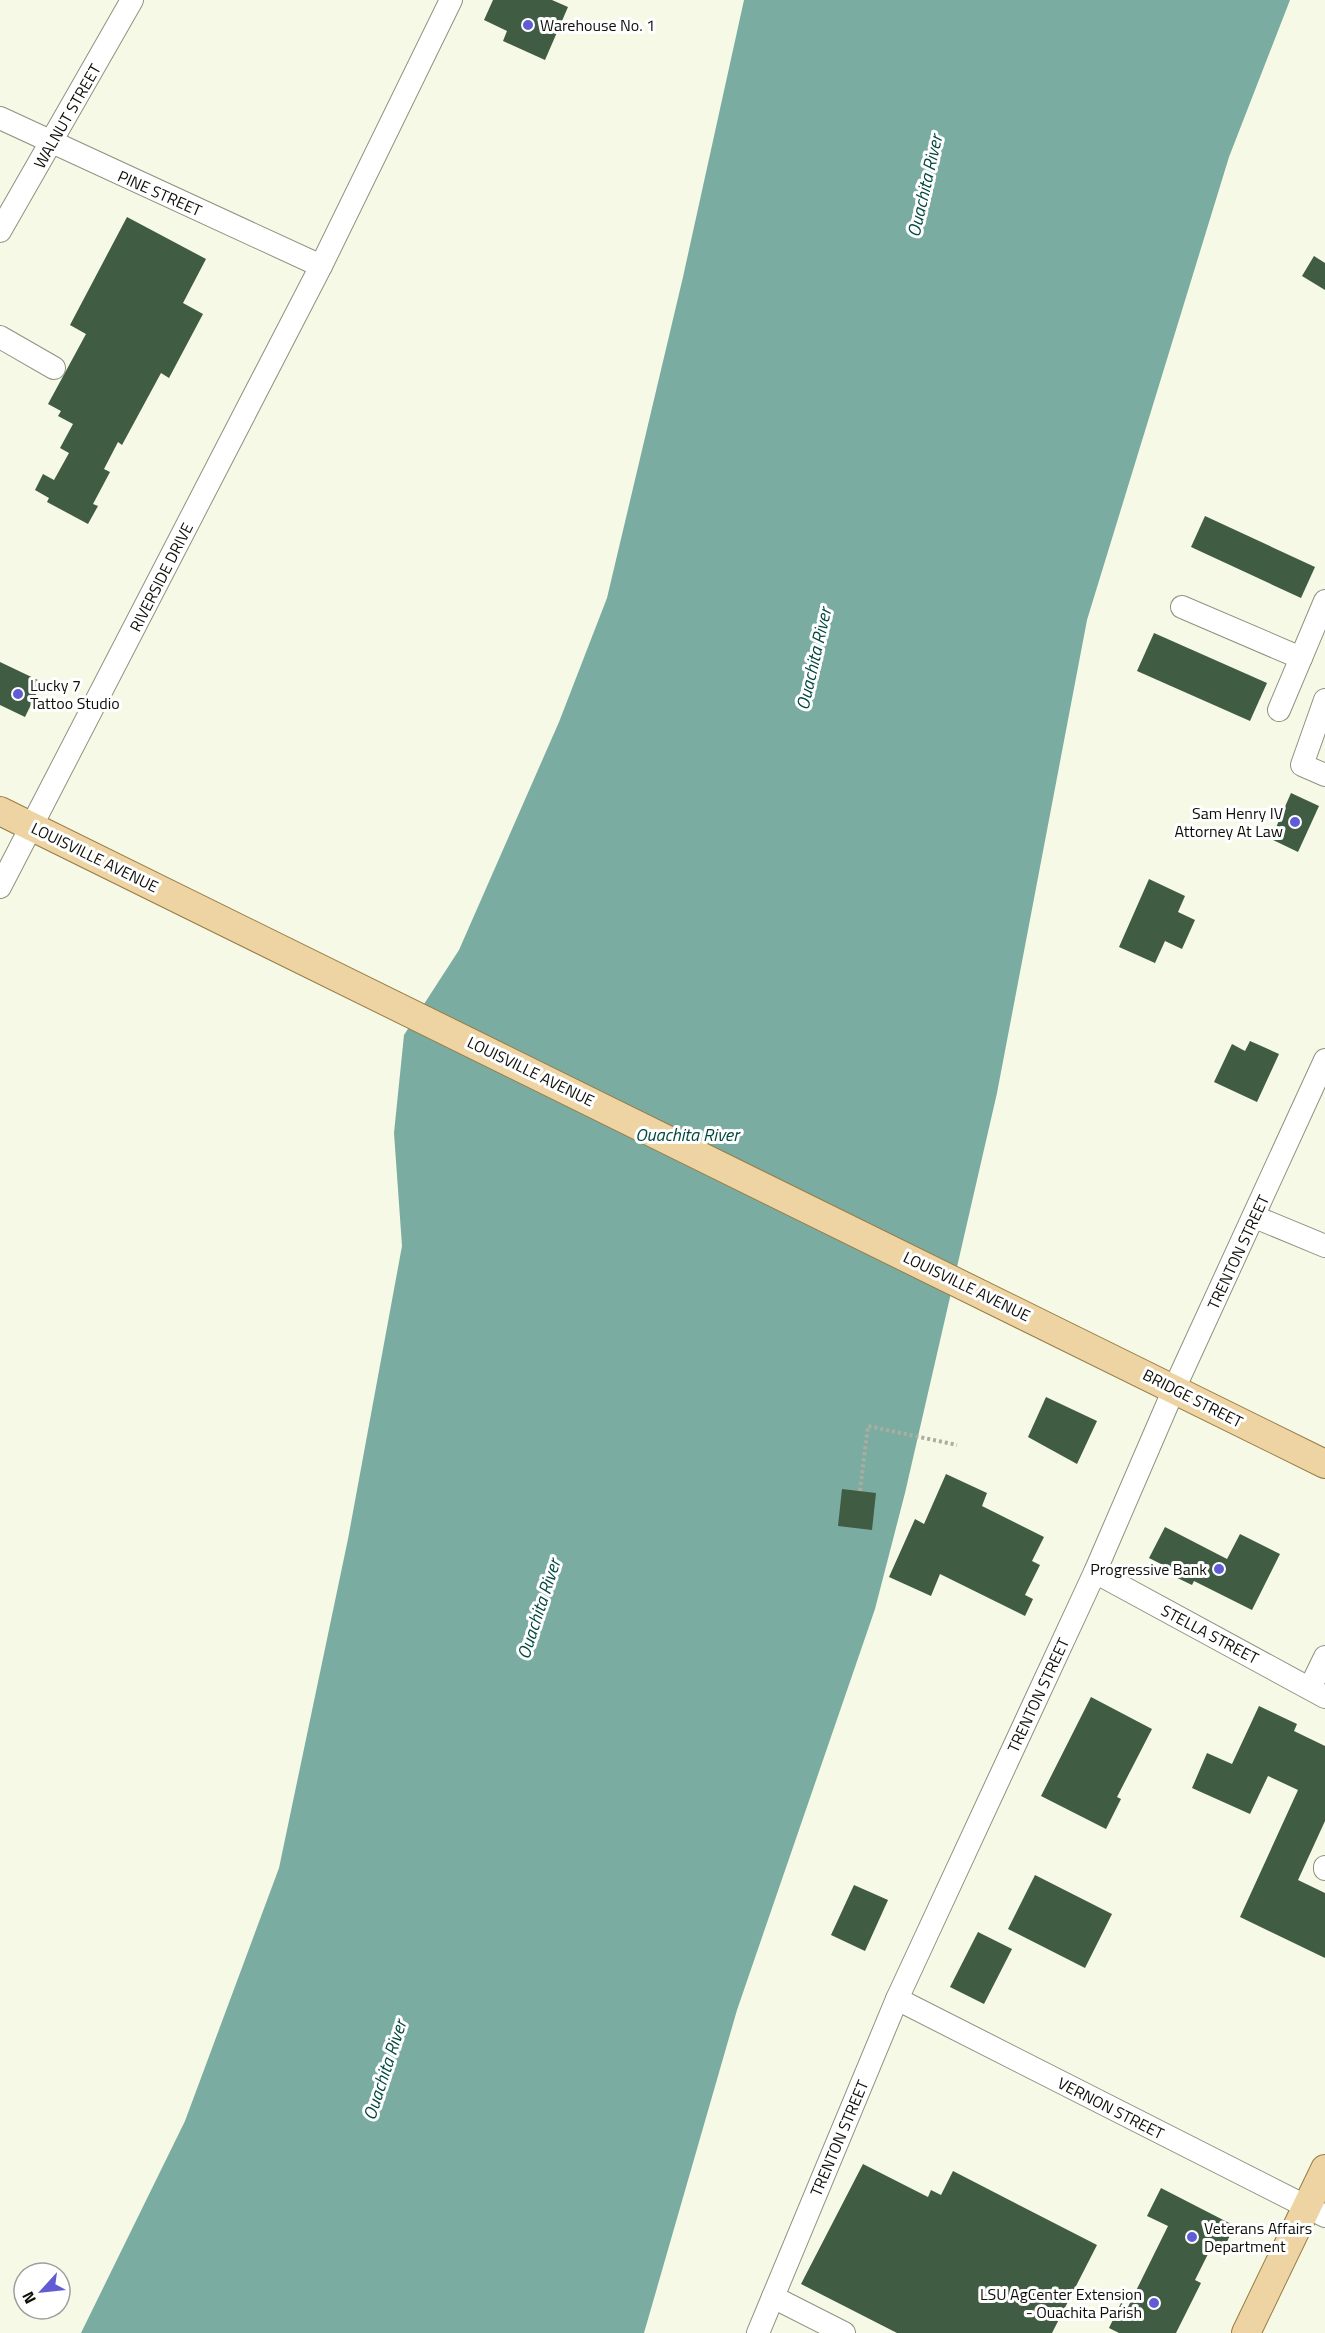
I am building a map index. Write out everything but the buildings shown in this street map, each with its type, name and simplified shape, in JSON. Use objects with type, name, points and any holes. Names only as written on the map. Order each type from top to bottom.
[{"type":"main road","name":"LOUISVILLE AVENUE","points":[[0,811],[1062,1332]]},
{"type":"main road","name":"BRIDGE STREET","points":[[1062,1332],[1325,1464]]},
{"type":"main road","points":[[1246,2333],[1316,2211],[1325,2169]]},
{"type":"street","name":"WALNUT STREET","points":[[0,231],[132,0]]},
{"type":"street","name":"RIVERSIDE DRIVE","points":[[0,887],[321,266],[451,0]]},
{"type":"street","name":"PINE STREET","points":[[0,118],[51,144],[321,266]]},
{"type":"street","points":[[0,337],[54,368]]},
{"type":"street","points":[[1280,710],[1325,601]]},
{"type":"street","points":[[1182,607],[1301,658]]},
{"type":"street","points":[[1325,700],[1302,765],[1325,775]]},
{"type":"street","name":"TRENTON STREET","points":[[759,2333],[897,1999],[1095,1572],[1174,1389],[1255,1217],[1325,1060]]},
{"type":"street","points":[[1255,1217],[1325,1246]]},
{"type":"street","name":"STELLA STREET","points":[[1095,1572],[1318,1692]]},
{"type":"street","points":[[1318,1692],[1325,1657]]},
{"type":"street","name":"VERNON STREET","points":[[897,1999],[1316,2211]]},
{"type":"street","points":[[773,2297],[844,2333]]},
{"type":"path","points":[[860,1491],[868,1426],[957,1445]]},
{"type":"water","name":"Ouachita River","points":[[744,0],[1290,0],[1229,157],[1087,620],[997,1093],[905,1493],[875,1609],[737,2010],[644,2333],[81,2333],[185,2121],[279,1868],[348,1539],[402,1246],[394,1133],[404,1035],[459,950],[559,722],[607,598],[683,277]]},
{"type":"place","name":"Warehouse No. 1","points":[[528,25]]},
{"type":"place","name":"Lucky 7 Tattoo Studio","points":[[18,694]]},
{"type":"place","name":"Sam Henry IV Attorney At Law","points":[[1295,822]]},
{"type":"place","name":"Progressive Bank","points":[[1219,1569]]},
{"type":"place","name":"Veterans Affairs Department","points":[[1192,2237]]},
{"type":"place","name":"LSU AgCenter Extension - Ouachita Parish","points":[[1154,2303]]}]
